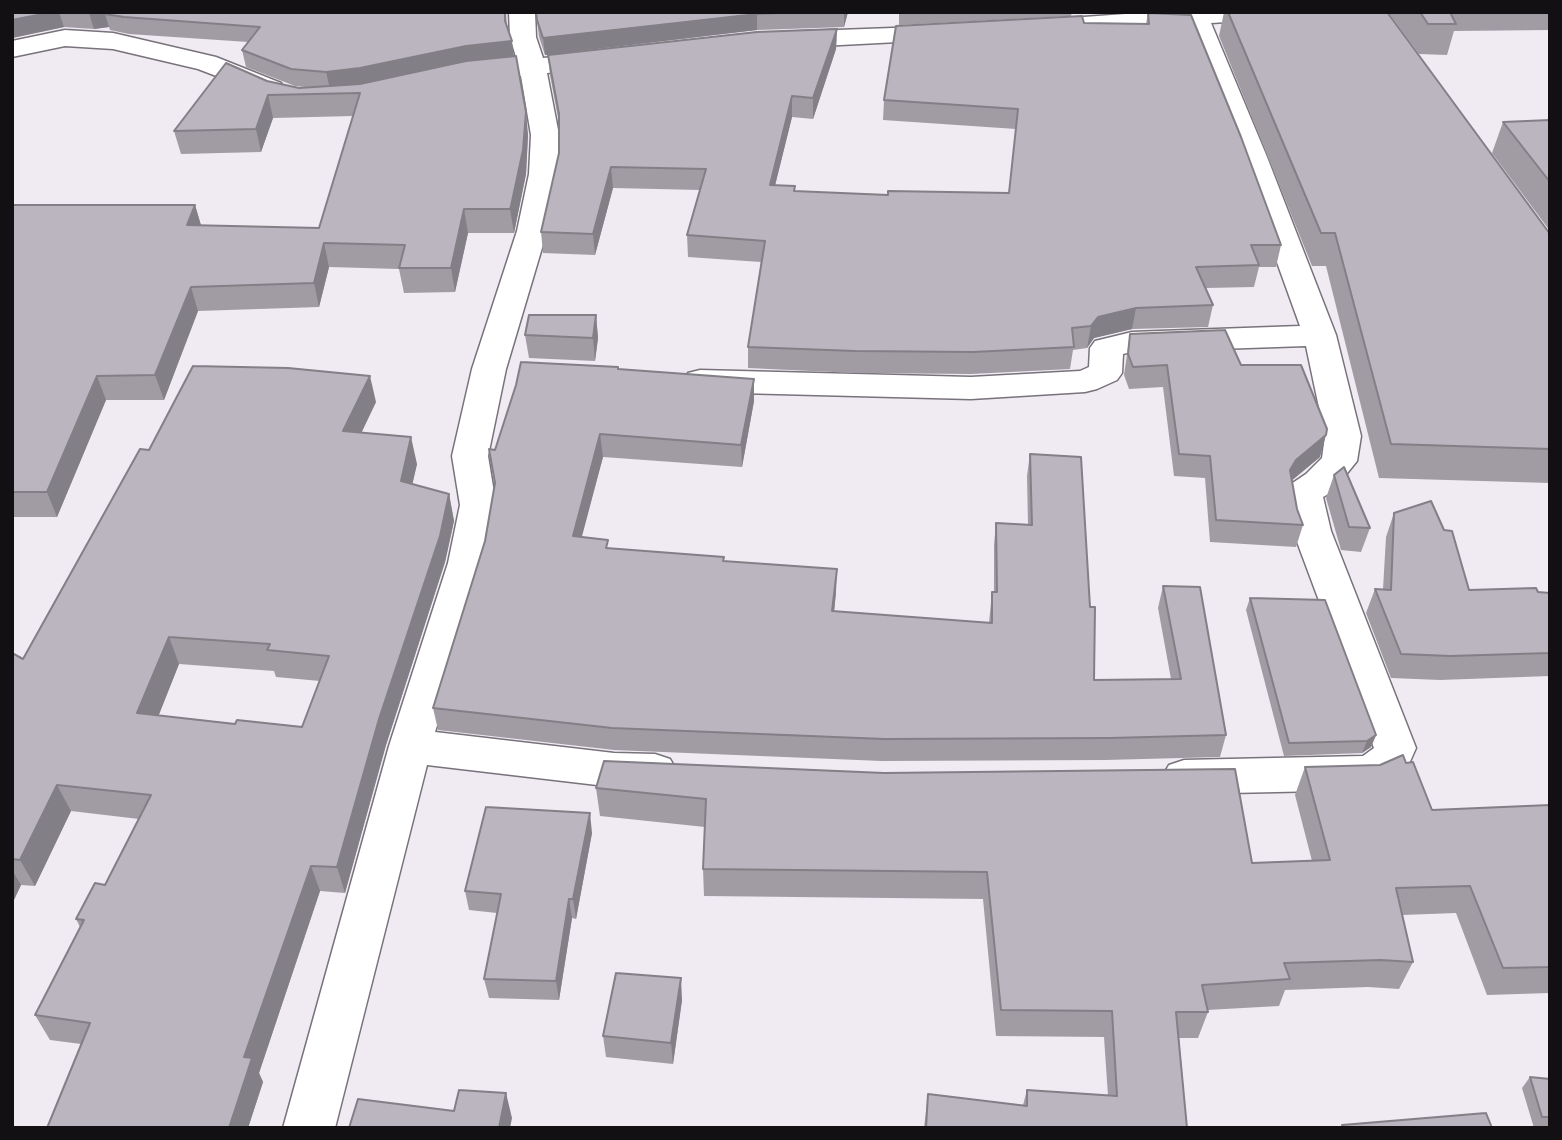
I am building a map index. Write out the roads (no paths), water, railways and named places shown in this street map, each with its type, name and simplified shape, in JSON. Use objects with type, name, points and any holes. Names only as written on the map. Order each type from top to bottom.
[{"type":"street","points":[[309,1128],[410,746],[467,563],[478,505],[470,456],[502,370],[544,174],[545,135],[533,67],[523,37],[522,12]]},
{"type":"street","points":[[1030,29],[1259,12]]},
{"type":"street","points":[[1146,779],[1368,773],[1389,763],[1395,748],[1312,531],[1304,493],[1319,483],[1339,461],[1343,436],[1320,335],[1258,169],[1196,18]]},
{"type":"street","points":[[757,41],[965,33]]},
{"type":"street","points":[[12,49],[65,38],[113,41],[207,63],[294,97]]},
{"type":"street","points":[[446,77],[629,58]]},
{"type":"street","points":[[665,379],[958,388],[1085,381],[1105,373],[1107,348],[1132,342],[1320,335]]},
{"type":"street","points":[[410,746],[614,770],[695,773]]}]
